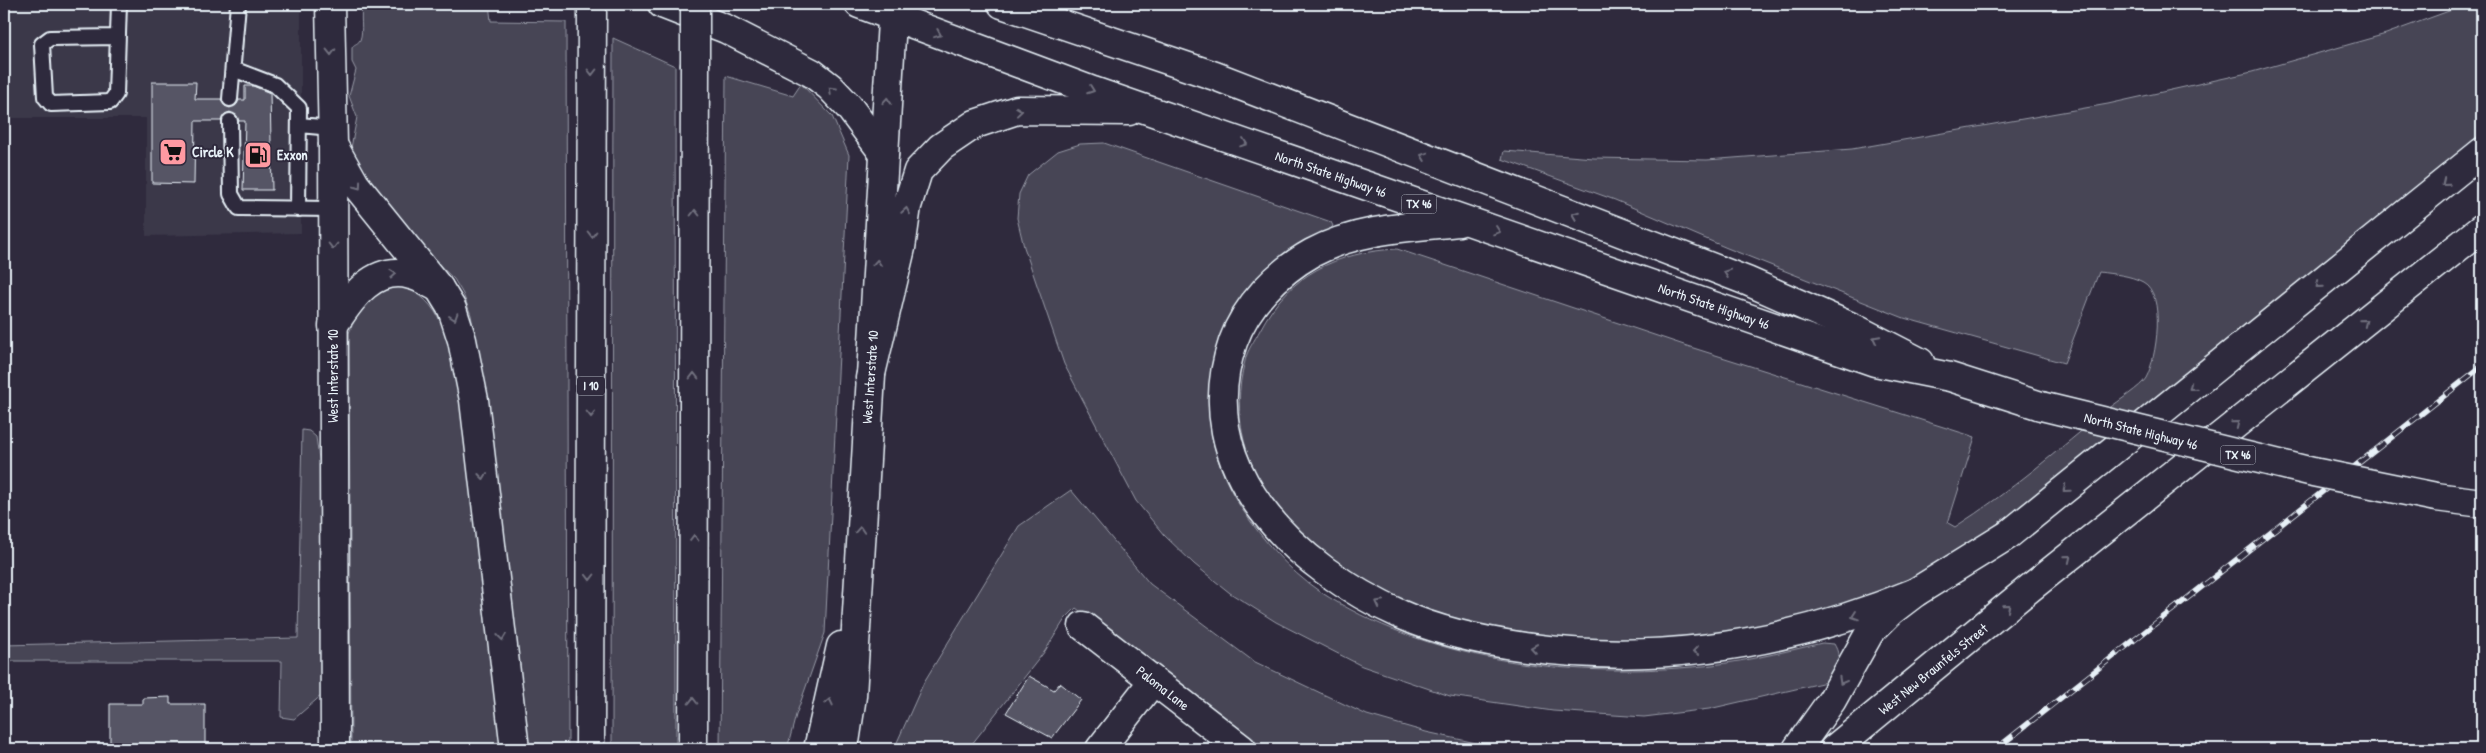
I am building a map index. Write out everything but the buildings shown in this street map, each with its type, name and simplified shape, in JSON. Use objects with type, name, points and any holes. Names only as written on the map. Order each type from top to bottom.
[{"type":"main road","name":"West Interstate 10","points":[[330,4],[333,136],[335,749]]},
{"type":"main road","points":[[662,4],[726,28],[812,73],[830,87],[848,107],[884,154]]},
{"type":"main road","points":[[693,749],[695,4]]},
{"type":"main road","name":"North State Highway 46","points":[[859,4],[893,10],[960,42],[1149,110],[1875,362],[1950,377],[2041,406],[2313,472],[2436,497],[2482,503]]},
{"type":"main road","name":"North State Highway 46","points":[[1002,4],[1215,76],[1746,280],[1854,328],[1950,377]]},
{"type":"main road","name":"West Interstate 10","points":[[844,749],[852,696],[857,579],[893,10]]},
{"type":"main road","name":"I 10","points":[[590,749],[592,13]]},
{"type":"main road","points":[[870,378],[901,248],[907,206],[918,170],[941,147],[975,124],[1017,110],[1149,110]]},
{"type":"main road","points":[[333,136],[356,184],[439,288],[454,317],[474,400],[515,749]]},
{"type":"main road","points":[[1797,749],[1832,700],[1870,632],[1890,612],[1916,592],[2008,535],[2482,152]]},
{"type":"main road","points":[[1467,221],[1378,231],[1342,240],[1314,252],[1295,263],[1274,280],[1238,330],[1226,363],[1222,388],[1228,439],[1251,493],[1292,546],[1322,570],[1362,595],[1403,616],[1451,632],[1497,643],[1553,651],[1628,655],[1691,652],[1776,638],[1834,622],[1916,592]]},
{"type":"main road","name":"West New Braunfels Street","points":[[1834,749],[2030,588],[2482,228]]},
{"type":"main road","points":[[333,326],[362,288],[376,277],[394,272],[412,275],[439,288]]},
{"type":"main road","points":[[818,749],[857,579]]},
{"type":"main road","name":"Paloma Lane","points":[[1083,626],[1242,749]]},
{"type":"main road","points":[[1100,749],[1154,681]]},
{"type":"lane","points":[[118,37],[50,38],[42,44],[45,96],[51,104],[110,102],[116,94],[118,37],[119,4]]},
{"type":"lane","points":[[230,99],[238,4]]},
{"type":"lane","points":[[233,69],[275,85],[299,108],[298,209]]},
{"type":"lane","points":[[230,121],[231,194],[239,208],[333,209]]},
{"type":"lane","points":[[299,125],[333,136]]},
{"type":"shaded area","points":[[4,4],[301,4],[301,233],[146,236],[146,118],[4,118]]},
{"type":"shaded area","points":[[363,4],[489,4],[491,21],[566,22],[568,749],[528,749],[484,389],[471,315],[463,294],[454,279],[433,259],[372,187],[351,148],[357,117],[349,96],[356,70],[352,62],[352,48],[359,42],[361,36]]},
{"type":"shaded area","points":[[2468,4],[2482,4],[2482,132],[2442,167],[2008,516],[1929,570],[1900,585],[1865,599],[1786,621],[1702,636],[1660,639],[1620,641],[1574,639],[1550,637],[1475,624],[1453,619],[1389,597],[1368,587],[1339,569],[1313,547],[1281,512],[1258,479],[1250,460],[1241,422],[1239,402],[1241,381],[1247,353],[1272,311],[1285,294],[1300,281],[1335,261],[1354,255],[1397,249],[1687,346],[1975,437],[1948,523],[1955,527],[2014,485],[2143,382],[2150,369],[2156,342],[2157,312],[2155,299],[2150,289],[2143,282],[2127,276],[2099,272],[2064,363],[1904,318],[1727,248],[1615,200],[1502,159],[1504,151],[1594,158],[1707,160],[1852,149],[2108,104],[2252,72],[2386,34]]},
{"type":"shaded area","points":[[613,38],[675,66],[676,749],[612,749]]},
{"type":"shaded area","points":[[726,76],[793,96],[801,84],[832,116],[849,155],[825,633],[796,715],[787,749],[720,749]]},
{"type":"shaded area","points":[[1104,143],[1331,222],[1333,226],[1322,235],[1300,246],[1276,263],[1243,296],[1226,322],[1220,336],[1210,380],[1209,403],[1210,425],[1215,447],[1221,469],[1230,489],[1267,543],[1286,564],[1319,591],[1361,615],[1405,634],[1451,649],[1499,659],[1547,666],[1596,670],[1644,670],[1692,667],[1757,658],[1822,643],[1834,644],[1837,649],[1838,664],[1836,669],[1826,682],[1709,709],[1644,717],[1553,711],[1450,696],[1362,666],[1276,622],[1230,593],[1194,564],[1164,535],[1136,501],[1064,364],[1024,247],[1017,218],[1019,194],[1028,175],[1058,151],[1080,144]]},
{"type":"shaded area","points":[[397,286],[415,292],[435,311],[442,323],[455,365],[461,392],[506,749],[351,749],[349,333],[361,310],[373,297]]},
{"type":"shaded area","points":[[302,430],[309,431],[316,437],[322,481],[323,694],[294,719],[281,717],[282,661],[4,661],[4,645],[298,638]]},
{"type":"shaded area","points":[[1071,490],[1150,584],[1253,661],[1367,715],[1426,732],[1476,743],[1523,749],[1262,749],[1076,608],[1065,619],[1045,651],[968,749],[894,749],[924,682],[1019,526]]},
{"type":"railway","points":[[1996,749],[2482,366]]},
{"type":"place","name":"Circle K","points":[[173,152]]},
{"type":"place","name":"Exxon","points":[[258,155]]}]
